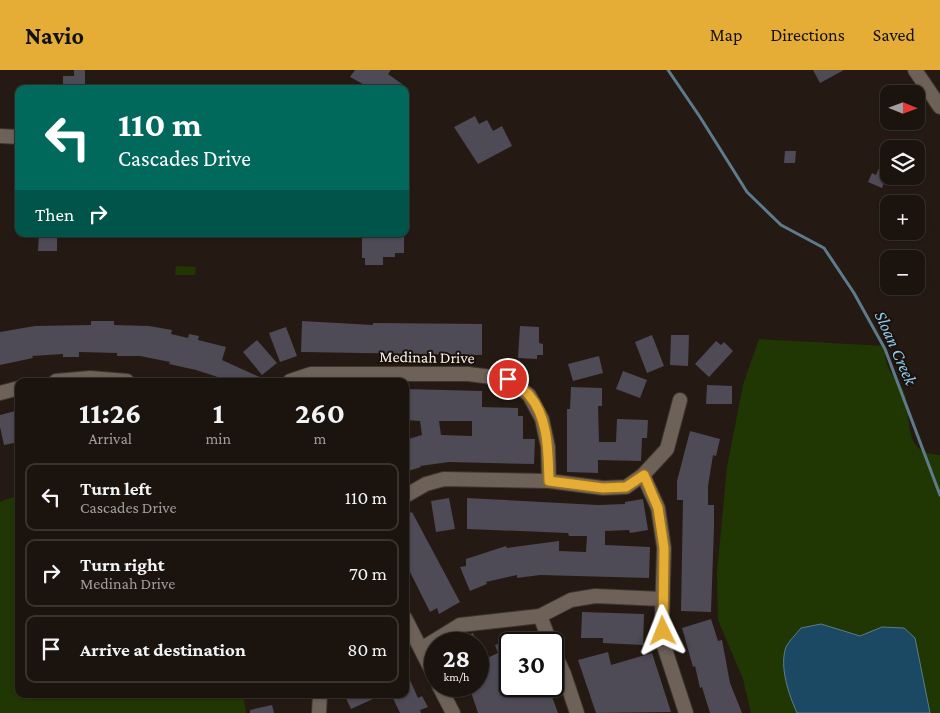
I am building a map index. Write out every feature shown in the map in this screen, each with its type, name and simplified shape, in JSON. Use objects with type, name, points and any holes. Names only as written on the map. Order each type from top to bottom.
[{"type":"street","points":[[915,70],[940,106]]},
{"type":"street","points":[[0,136],[15,136]]},
{"type":"street","name":"Medinah Drive","points":[[299,378],[311,374],[468,374],[508,379],[529,395],[542,419],[548,447],[549,481]]},
{"type":"street","points":[[0,393],[15,389]]},
{"type":"street","points":[[409,494],[426,484],[444,479],[549,481],[603,488],[626,487],[644,475],[667,449],[680,400]]},
{"type":"street","points":[[644,475],[658,508],[664,548],[662,599],[664,646],[686,713]]},
{"type":"street","points":[[421,649],[460,625],[540,616],[571,600],[595,596],[662,599]]},
{"type":"street","points":[[540,616],[546,632]]},
{"type":"street","points":[[409,626],[424,655]]},
{"type":"street","points":[[564,674],[577,713]]},
{"type":"street","points":[[445,697],[453,713]]},
{"type":"street","points":[[319,713],[320,698]]},
{"type":"green space","points":[[176,266],[196,267],[195,275],[175,275]]},
{"type":"green space","points":[[759,339],[884,346],[889,369],[904,392],[913,441],[927,453],[940,455],[940,713],[751,713],[743,679],[718,620],[717,573],[727,467],[743,385]]},
{"type":"green space","points":[[15,496],[15,698],[244,698],[246,713],[0,713],[0,502]]},
{"type":"water","points":[[821,624],[860,636],[882,627],[904,628],[915,638],[930,713],[797,713],[784,672],[786,647],[801,628]]},
{"type":"building","points":[[74,70],[85,70],[85,85],[63,85],[63,76],[74,76]]},
{"type":"building","points":[[355,70],[391,70],[388,74],[403,85],[365,85],[350,77]]},
{"type":"building","points":[[813,70],[844,70],[820,83]]},
{"type":"building","points":[[475,116],[479,124],[487,120],[493,131],[502,126],[512,146],[478,164],[454,127]]},
{"type":"building","points":[[785,151],[796,151],[795,163],[784,163]]},
{"type":"building","points":[[880,166],[880,185],[883,185],[882,188],[868,182],[872,173],[876,175]]},
{"type":"building","points":[[39,237],[57,237],[57,251],[38,251]]},
{"type":"building","points":[[362,237],[404,237],[404,253],[395,253],[395,257],[383,257],[383,265],[365,265],[365,258],[362,258]]},
{"type":"building","points":[[91,321],[114,321],[114,325],[149,326],[172,330],[171,334],[188,338],[189,334],[199,336],[198,340],[226,347],[222,360],[261,378],[221,378],[169,364],[170,362],[140,356],[117,356],[117,353],[79,352],[79,357],[63,357],[63,354],[32,356],[33,358],[0,365],[0,332],[35,326],[91,325]]},
{"type":"building","points":[[302,321],[373,325],[373,323],[482,324],[482,355],[301,352]]},
{"type":"building","points":[[520,326],[539,327],[539,343],[543,344],[543,355],[537,355],[537,359],[518,358]]},
{"type":"building","points":[[286,327],[297,356],[280,362],[269,333]]},
{"type":"building","points":[[652,335],[664,366],[647,373],[635,342]]},
{"type":"building","points":[[671,335],[689,335],[688,366],[670,365]]},
{"type":"building","points":[[257,340],[277,363],[262,375],[243,352]]},
{"type":"building","points":[[716,341],[721,345],[724,342],[733,351],[709,377],[695,364]]},
{"type":"building","points":[[599,356],[603,373],[573,381],[568,364]]},
{"type":"building","points":[[623,371],[647,380],[640,398],[616,389]]},
{"type":"building","points":[[707,385],[732,386],[732,404],[706,404]]},
{"type":"building","points":[[571,387],[602,388],[602,406],[598,406],[599,442],[616,442],[617,419],[648,420],[647,438],[642,438],[641,461],[598,460],[598,473],[567,472],[567,409],[570,409]]},
{"type":"building","points":[[409,389],[482,391],[482,407],[518,408],[518,416],[523,416],[523,439],[535,439],[534,464],[449,462],[420,466],[409,471],[409,439],[422,435],[420,421],[409,420]],"holes":[[[439,421],[472,421],[472,436],[441,435]]]},
{"type":"building","points":[[15,411],[15,443],[4,445],[0,427],[0,415]]},
{"type":"building","points":[[690,431],[720,439],[716,456],[713,455],[708,486],[708,505],[714,505],[711,612],[681,611],[683,500],[677,500],[677,481]]},
{"type":"building","points":[[449,498],[455,529],[436,532],[431,501]]},
{"type":"building","points":[[467,498],[598,505],[625,504],[625,502],[643,499],[648,530],[630,533],[629,530],[605,531],[605,545],[650,547],[649,578],[540,575],[517,578],[517,575],[486,582],[487,584],[470,591],[460,567],[466,566],[466,559],[506,546],[507,548],[559,541],[559,551],[586,552],[587,536],[569,536],[568,533],[467,529]]},
{"type":"building","points":[[412,512],[460,602],[439,614],[437,608],[430,612],[409,570],[409,513]]},
{"type":"building","points":[[582,612],[644,614],[643,645],[603,643],[603,638],[581,638]]},
{"type":"building","points":[[711,619],[718,641],[722,640],[730,683],[742,713],[710,713],[702,687],[700,688],[695,666],[693,667],[682,628]]},
{"type":"building","points":[[499,643],[499,697],[552,697],[558,713],[478,713],[473,697],[489,697],[489,657],[498,653],[495,645]]},
{"type":"building","points":[[608,652],[611,665],[652,653],[671,712],[596,713],[578,660]]},
{"type":"building","points":[[409,678],[418,698],[422,696],[428,707],[420,710],[421,713],[400,713],[393,698],[409,698]]},
{"type":"building","points":[[346,698],[375,698],[351,709]]},
{"type":"building","points":[[272,705],[274,713],[250,713],[250,710]]},
{"type":"waterway","name":"Sloan Creek","points":[[668,70],[747,192],[781,225],[824,248],[854,293],[885,349],[940,495]]},
{"type":"route","points":[[508,379],[529,395],[542,419],[548,447],[549,481],[603,488],[626,487],[644,475],[658,508],[664,548],[663,631]]}]
